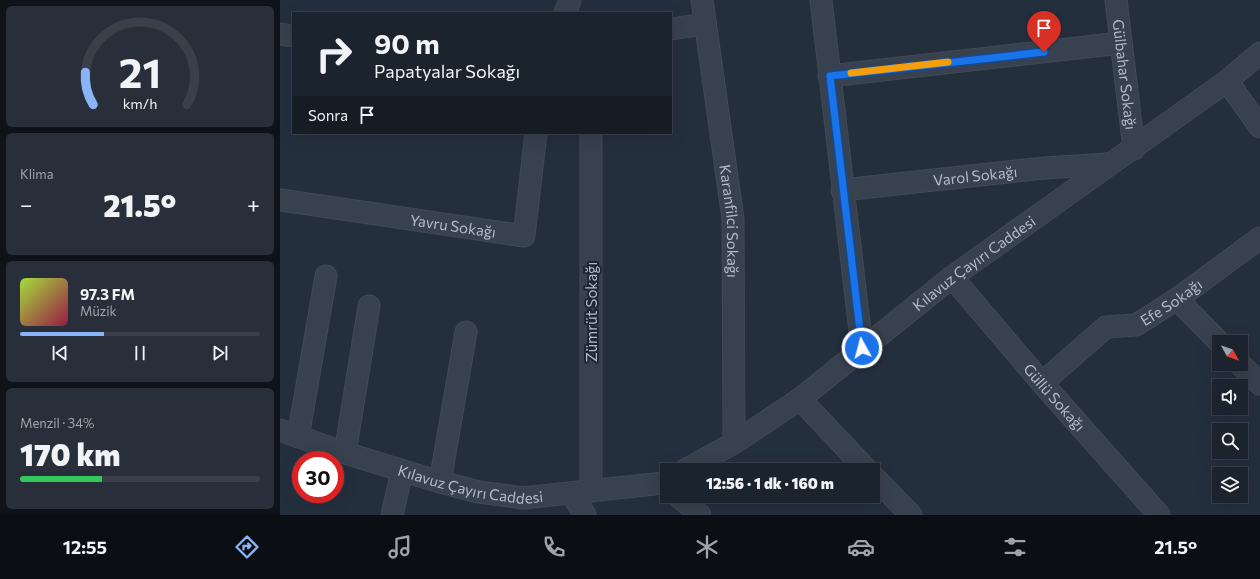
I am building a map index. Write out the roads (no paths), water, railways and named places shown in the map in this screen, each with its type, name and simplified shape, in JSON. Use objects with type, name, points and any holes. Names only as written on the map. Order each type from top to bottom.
[{"type":"street","points":[[566,12],[570,0]]},
{"type":"street","name":"Karanfilci Sokağı","points":[[702,0],[704,24],[733,219],[734,443]]},
{"type":"street","points":[[821,0],[842,190],[862,348]]},
{"type":"street","name":"Gülbahar Sokağı","points":[[1116,0],[1134,148]]},
{"type":"street","points":[[672,29],[704,24]]},
{"type":"street","points":[[280,34],[292,36]]},
{"type":"street","points":[[830,76],[1121,43]]},
{"type":"street","name":"Kılavuz Çayırı Caddesi","points":[[698,463],[734,443],[800,399],[952,277],[1108,164],[1134,148],[1227,81],[1260,53]]},
{"type":"street","points":[[1227,81],[1260,127]]},
{"type":"street","name":"Yavru Sokağı","points":[[280,200],[524,236],[536,134]]},
{"type":"street","name":"Zümrüt Sokağı","points":[[581,492],[591,134]]},
{"type":"street","name":"Varol Sokağı","points":[[842,190],[1044,168],[1108,164]]},
{"type":"street","name":"Efe Sokağı","points":[[1042,383],[1106,327],[1136,325],[1177,299],[1260,238]]},
{"type":"street","points":[[289,434],[326,276]]},
{"type":"street","name":"Güllü Sokağı","points":[[952,277],[1042,383],[1159,515]]},
{"type":"street","points":[[1177,299],[1212,335]]},
{"type":"street","points":[[345,453],[369,306]]},
{"type":"street","points":[[440,482],[466,332]]},
{"type":"street","points":[[1247,371],[1260,384]]},
{"type":"street","points":[[800,399],[860,463]]},
{"type":"street","name":"Kılavuz Çayırı Caddesi","points":[[289,434],[440,482],[479,492],[522,507],[581,492],[660,488]]},
{"type":"street","points":[[392,515],[402,470]]},
{"type":"street","points":[[880,483],[910,515]]},
{"type":"street","points":[[581,492],[585,515]]},
{"type":"street","points":[[687,503],[700,515]]}]
